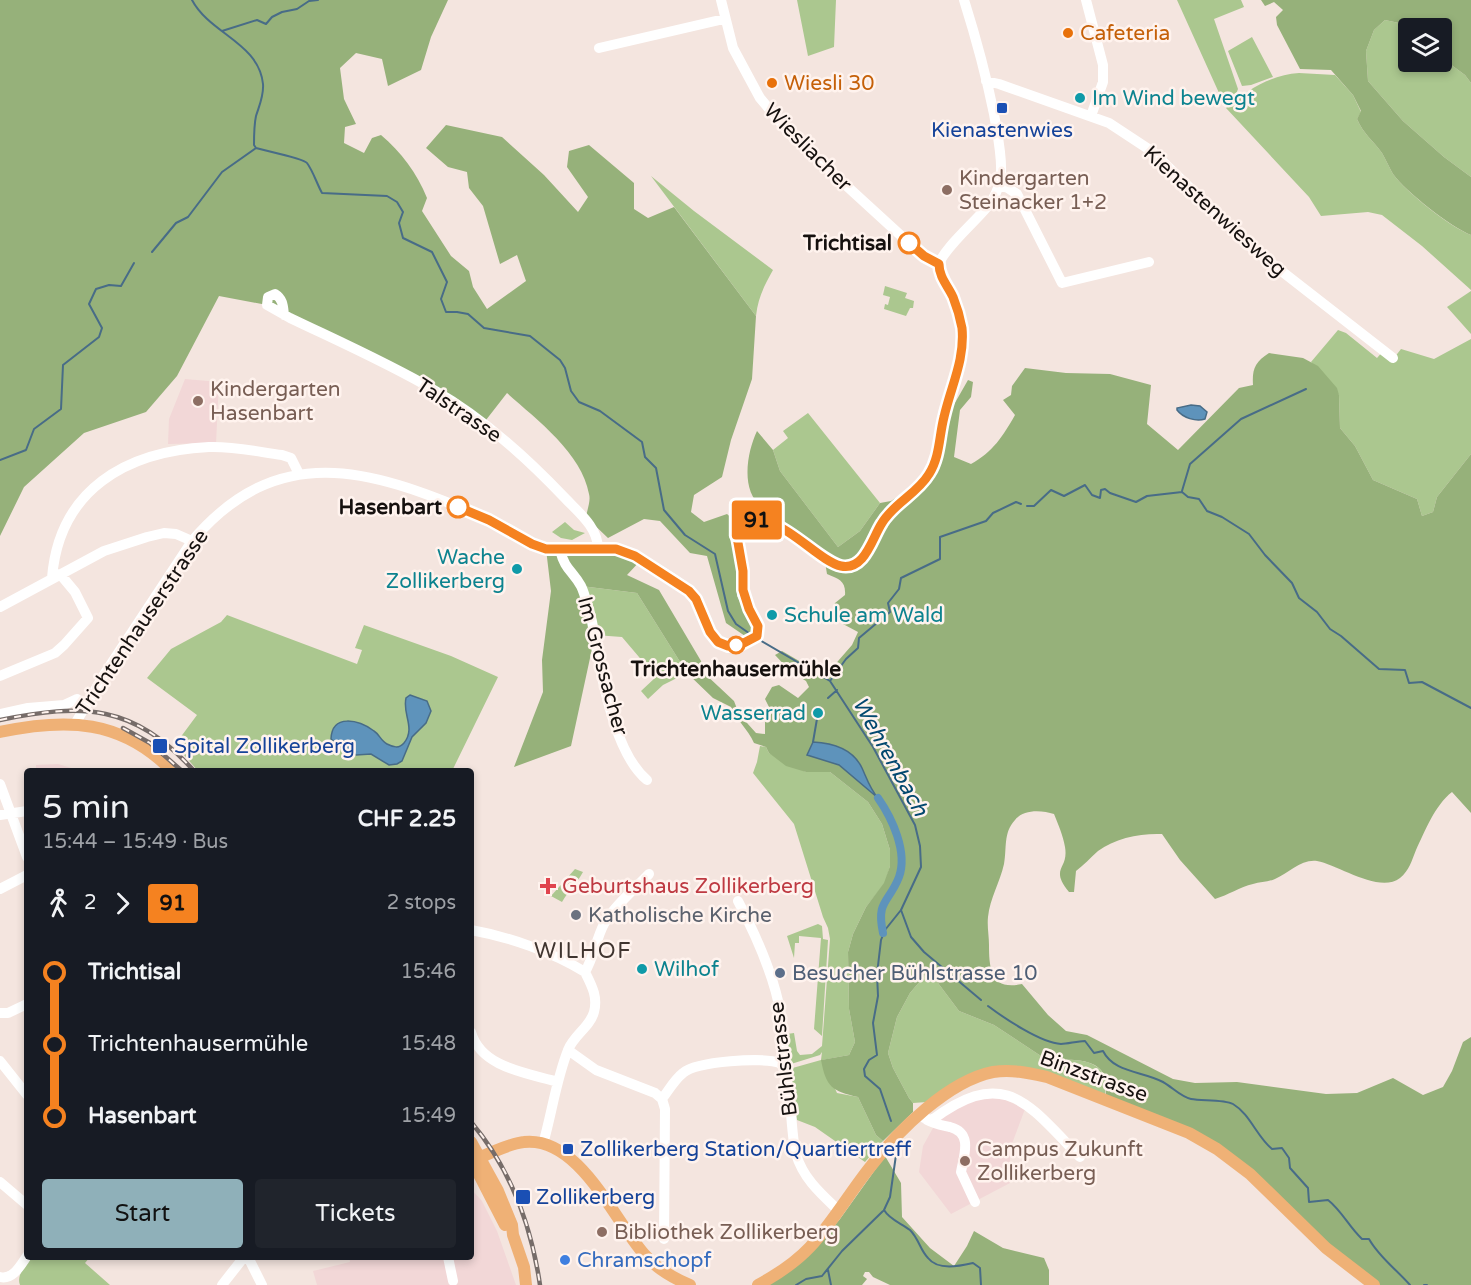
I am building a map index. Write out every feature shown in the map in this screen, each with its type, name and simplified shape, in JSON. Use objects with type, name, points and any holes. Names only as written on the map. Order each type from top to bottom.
[{"type":"main road","points":[[0,732],[34,726],[75,724],[110,732],[132,741],[152,753],[169,768]]},
{"type":"main road","name":"Binzstrasse","points":[[759,1285],[794,1262],[811,1245],[885,1149],[922,1116],[958,1087],[982,1075],[1018,1071],[1056,1081],[1189,1133],[1223,1153],[1250,1174],[1326,1248],[1374,1285]]},
{"type":"main road","points":[[474,1160],[524,1142],[543,1144],[565,1154],[578,1165],[645,1255],[682,1283]]},
{"type":"main road","points":[[474,1162],[507,1229],[513,1235],[524,1267],[525,1285]]},
{"type":"street","name":"Wiesliacher","points":[[721,0],[733,48],[746,76],[775,118],[901,236],[924,256],[939,264]]},
{"type":"street","points":[[939,264],[944,254],[990,202],[999,185],[1001,174],[1000,153],[987,81],[964,0]]},
{"type":"street","points":[[1086,0],[1103,65],[1103,82],[1091,116]]},
{"type":"street","points":[[599,48],[724,19]]},
{"type":"street","name":"Kienastenwiesweg","points":[[987,81],[993,81],[1109,123],[1153,152],[1252,248],[1393,358]]},
{"type":"street","points":[[999,185],[1017,194],[1062,283],[1149,262]]},
{"type":"street","name":"Trichtenhauserstrasse","points":[[75,724],[108,668],[192,542],[219,512],[243,496],[263,485],[299,474],[337,472],[370,476],[476,514],[538,547],[560,550],[616,549],[635,556],[689,591],[696,599],[710,632],[718,642],[732,646],[754,638],[758,626],[743,590],[743,571],[737,537],[741,526],[751,520],[762,521],[798,538],[831,562],[840,566],[854,564],[866,553],[884,519],[930,474],[937,455],[944,416],[959,370],[962,345],[962,328],[957,308],[942,278],[939,264]]},
{"type":"street","name":"Talstrasse","points":[[284,315],[398,370],[484,423],[523,455],[571,504],[593,529],[598,541],[598,549]]},
{"type":"street","points":[[0,676],[54,653],[88,618],[75,592],[56,576],[54,559],[60,536],[70,515],[88,493],[111,474],[138,460],[168,452],[210,447],[282,454],[291,458],[299,474]]},
{"type":"street","points":[[0,607],[104,552],[147,537],[164,533],[176,534],[192,542]]},
{"type":"street","name":"Im Grossacher","points":[[560,550],[564,563],[581,586],[590,611],[601,670],[617,729],[631,759],[647,780]]},
{"type":"street","points":[[0,714],[28,708],[64,705],[77,699]]},
{"type":"street","points":[[0,784],[5,814],[24,851]]},
{"type":"street","points":[[5,814],[24,811]]},
{"type":"street","points":[[585,972],[592,962],[604,924],[649,874]]},
{"type":"street","points":[[0,889],[24,877]]},
{"type":"street","name":"Bühlstrasse","points":[[738,901],[760,945],[780,1012],[783,1039],[780,1063],[786,1073],[796,1154],[809,1181],[838,1210]]},
{"type":"street","points":[[474,931],[503,937],[528,946],[585,972],[594,988],[594,1013],[586,1027],[574,1038],[568,1050],[543,1144]]},
{"type":"street","points":[[0,1013],[8,1013],[24,1005]]},
{"type":"street","points":[[474,1037],[484,1053],[496,1062],[508,1068],[558,1082]]},
{"type":"street","points":[[568,1050],[596,1070],[655,1093],[662,1099],[665,1108],[664,1239]]},
{"type":"street","points":[[662,1099],[682,1073],[699,1065],[712,1062],[766,1060],[780,1063]]},
{"type":"street","points":[[0,1061],[24,1091]]},
{"type":"street","points":[[922,1116],[932,1120],[952,1105],[968,1097],[993,1093],[1006,1094],[1016,1097],[1031,1108],[1080,1157]]},
{"type":"street","points":[[922,1116],[935,1125],[953,1128],[963,1135],[966,1140],[966,1150],[961,1172],[975,1202]]},
{"type":"street","points":[[0,1182],[24,1202]]},
{"type":"street","points":[[0,1277],[4,1279],[14,1273],[24,1260]]},
{"type":"street","points":[[222,1285],[243,1260]]},
{"type":"street","points":[[248,1260],[262,1285]]},
{"type":"street","points":[[449,1260],[453,1281]]},
{"type":"shaded area","name":"Kindergarten Hasenbart","points":[[185,379],[219,382],[216,443],[168,444],[169,419]]},
{"type":"shaded area","points":[[58,764],[71,768],[36,768],[36,765]]},
{"type":"shaded area","name":"Campus Zukunft Zollikerberg","points":[[995,1095],[1025,1109],[1010,1149],[1010,1183],[951,1214],[919,1172],[923,1146],[938,1119],[955,1106]]},
{"type":"shaded area","points":[[474,1192],[482,1201],[497,1231],[516,1285],[317,1285],[313,1271],[350,1262],[350,1260],[474,1260]]},
{"type":"green space","points":[[0,0],[448,0],[431,37],[421,70],[388,86],[382,59],[356,53],[340,68],[344,99],[356,124],[345,127],[344,143],[364,153],[372,138],[381,135],[402,156],[427,198],[422,211],[451,256],[469,271],[473,287],[487,309],[526,281],[517,255],[500,264],[483,206],[469,188],[467,172],[448,167],[426,148],[446,125],[502,137],[544,175],[578,212],[588,197],[567,167],[569,151],[589,145],[634,183],[634,209],[648,218],[674,207],[756,316],[752,379],[731,440],[722,477],[694,495],[691,512],[704,522],[727,514],[736,522],[730,535],[736,560],[737,596],[755,631],[745,636],[726,623],[707,556],[690,553],[660,521],[644,519],[608,538],[586,517],[589,497],[585,479],[577,465],[556,438],[507,393],[486,420],[267,305],[219,296],[177,376],[146,412],[84,433],[24,487],[0,536]]},
{"type":"green space","points":[[797,0],[836,0],[834,47],[808,56]]},
{"type":"green space","points":[[1177,0],[1241,0],[1244,7],[1214,19],[1238,89],[1236,94],[1224,104]]},
{"type":"green space","points":[[1261,0],[1471,0],[1471,83],[1452,65],[1452,18],[1398,18],[1398,23],[1385,20],[1374,30],[1366,51],[1368,81],[1403,121],[1471,177],[1471,235],[1441,217],[1399,181],[1382,153],[1360,125],[1357,119],[1361,111],[1353,95],[1331,70],[1300,69],[1277,25],[1276,17],[1283,10],[1274,2],[1265,6]]},
{"type":"green space","points":[[1385,20],[1398,23],[1398,72],[1452,72],[1452,65],[1471,83],[1471,177],[1403,121],[1368,81],[1366,51],[1374,30]]},
{"type":"green space","points":[[1252,37],[1273,77],[1242,86],[1228,51]]},
{"type":"green space","points":[[1299,73],[1335,75],[1353,95],[1361,112],[1357,119],[1360,125],[1382,153],[1393,174],[1418,199],[1441,217],[1471,235],[1471,290],[1422,246],[1382,215],[1368,212],[1321,216],[1309,197],[1226,108],[1260,84]]},
{"type":"green space","points":[[651,176],[773,270],[762,292],[756,316]]},
{"type":"green space","points":[[885,286],[907,293],[905,298],[914,301],[913,308],[910,308],[906,316],[884,309],[890,297],[883,295]]},
{"type":"green space","points":[[1471,291],[1471,334],[1447,307]]},
{"type":"green space","points":[[1338,330],[1346,333],[1377,358],[1384,350],[1394,358],[1401,349],[1434,359],[1471,339],[1471,454],[1437,497],[1433,512],[1422,516],[1417,499],[1373,480],[1355,446],[1340,428],[1339,395],[1311,362]]},
{"type":"green space","points":[[1269,353],[1303,358],[1318,366],[1337,388],[1340,428],[1355,446],[1373,480],[1417,499],[1422,516],[1433,512],[1437,497],[1471,454],[1471,813],[1452,792],[1446,797],[1431,819],[1406,872],[1391,882],[1370,881],[1326,864],[1311,861],[1300,864],[1270,881],[1248,885],[1215,899],[1180,860],[1162,834],[1128,837],[1105,846],[1076,871],[1074,892],[1069,892],[1060,878],[1066,855],[1062,834],[1054,814],[1028,812],[1018,816],[1009,830],[1004,864],[989,910],[991,970],[998,981],[1004,984],[1022,984],[1048,1015],[1066,1031],[1087,1035],[1173,1079],[1195,1083],[1237,1082],[1326,1094],[1357,1093],[1393,1078],[1423,1095],[1443,1087],[1463,1042],[1471,1037],[1471,1285],[1374,1285],[1206,1142],[1106,1100],[1104,1075],[1095,1065],[1072,1060],[1050,1062],[994,1025],[959,1011],[938,983],[927,973],[910,993],[897,1017],[888,1053],[893,1068],[913,1103],[913,1112],[883,1141],[876,1135],[858,1097],[836,1090],[828,1082],[821,1060],[849,1055],[855,1042],[849,1009],[848,952],[853,934],[866,907],[884,883],[890,866],[890,850],[882,824],[868,802],[830,772],[806,772],[786,766],[769,753],[766,747],[754,743],[731,707],[713,698],[687,673],[637,593],[581,586],[595,635],[571,746],[514,767],[543,692],[542,660],[551,591],[546,549],[609,549],[641,560],[627,575],[659,590],[701,661],[703,672],[734,701],[739,714],[756,733],[765,734],[765,722],[772,713],[765,699],[772,687],[779,685],[798,698],[809,687],[806,681],[790,671],[775,655],[782,651],[825,676],[852,645],[858,632],[843,624],[832,613],[835,603],[845,595],[845,590],[841,581],[827,574],[823,550],[778,520],[775,512],[762,507],[755,500],[751,491],[748,481],[748,460],[757,431],[773,450],[780,471],[838,547],[860,531],[880,503],[891,501],[937,471],[952,408],[968,380],[973,382],[971,397],[960,410],[954,457],[971,464],[997,443],[1015,415],[1003,400],[1011,395],[1012,386],[1025,368],[1066,373],[1110,374],[1151,385],[1147,424],[1178,450],[1239,388],[1253,385],[1255,366]]},
{"type":"green space","points":[[808,413],[880,503],[860,531],[838,547],[780,471],[773,450],[788,438],[783,431]]},
{"type":"green space","points":[[565,522],[574,530],[585,533],[572,540],[561,538],[552,532]]},
{"type":"green space","points":[[581,586],[637,593],[687,673],[663,685],[648,699],[641,691],[656,677],[622,637],[595,635]]},
{"type":"green space","points":[[227,615],[357,664],[362,650],[355,648],[364,625],[451,656],[498,677],[453,768],[195,768],[177,742],[197,715],[147,678],[171,649],[221,622]]},
{"type":"green space","points":[[760,746],[766,747],[769,753],[806,772],[830,772],[868,802],[882,824],[890,850],[890,866],[885,883],[866,907],[853,934],[848,952],[849,1009],[855,1042],[849,1055],[822,1060],[837,1093],[858,1097],[876,1135],[883,1141],[865,1162],[815,1127],[797,1120],[789,1069],[821,1060],[822,1052],[820,1055],[791,1064],[787,1034],[794,1033],[797,1051],[800,1055],[812,1054],[822,1046],[830,939],[794,824],[753,773]]},
{"type":"green space","points":[[575,869],[583,872],[562,902],[551,896]]},
{"type":"green space","points":[[818,924],[822,926],[823,939],[828,940],[822,1036],[814,1029],[821,938],[799,936],[799,943],[795,943],[794,958],[787,936]]},
{"type":"green space","points":[[927,973],[938,983],[959,1011],[994,1025],[1050,1062],[1080,1061],[1101,1070],[1104,1076],[1105,1096],[1008,1066],[927,1102],[913,1103],[893,1068],[888,1053],[897,1017],[910,993]]},
{"type":"green space","points":[[885,1156],[901,1183],[902,1217],[930,1248],[954,1266],[974,1231],[1003,1248],[1044,1258],[1049,1270],[1049,1285],[890,1285],[873,1277],[869,1272],[865,1272],[863,1276],[867,1279],[862,1285],[769,1285],[813,1251],[840,1219]]},
{"type":"green space","points":[[30,1260],[88,1260],[85,1263],[110,1285],[20,1285],[20,1274]]},
{"type":"water","points":[[1200,406],[1207,412],[1205,419],[1190,419],[1177,410],[1177,408]]},
{"type":"water","points":[[410,695],[427,701],[431,711],[426,723],[412,737],[402,761],[397,764],[389,765],[371,754],[356,755],[331,739],[336,725],[347,721],[368,727],[389,745],[400,746],[409,732],[405,704],[406,698]]},
{"type":"water","points":[[813,742],[842,748],[853,756],[878,798],[839,765],[807,755]]},
{"type":"waterway","name":"Wehrenbach","points":[[192,0],[210,22],[244,48],[260,70],[263,88],[255,123],[254,145],[256,148],[307,163],[322,193],[387,196],[397,202],[403,212],[399,223],[403,238],[432,252],[447,282],[441,299],[446,312],[468,314],[484,328],[530,336],[560,360],[565,368],[571,391],[579,402],[600,411],[642,442],[645,457],[656,468],[664,510],[685,535],[715,554],[728,611],[736,624],[753,636]]},
{"type":"waterway","points":[[222,31],[257,20],[266,24],[272,17],[282,12],[297,9],[309,1],[318,0]]},
{"type":"waterway","points":[[152,252],[176,223],[188,217],[222,172],[256,148]]},
{"type":"waterway","points":[[0,460],[26,450],[34,429],[61,409],[63,365],[99,337],[102,328],[89,304],[96,289],[109,285],[121,286],[134,263]]},
{"type":"waterway","points":[[1182,491],[1190,464],[1241,419],[1306,389]]},
{"type":"waterway","points":[[1027,506],[1034,506],[1051,490],[1064,496],[1085,485],[1092,495],[1100,498],[1101,490],[1105,489],[1136,502],[1147,496],[1182,492],[1188,497],[1199,499],[1207,511],[1222,517],[1249,534],[1265,555],[1292,583],[1299,598],[1317,612],[1330,629],[1379,669],[1405,670],[1409,683],[1422,682],[1471,708]]},
{"type":"waterway","points":[[830,681],[846,659],[858,648],[859,638],[890,612],[888,603],[899,589],[901,578],[940,559],[940,537],[986,521],[993,513],[1016,502],[1021,504]]},
{"type":"waterway","name":"Wehrenbach","points":[[758,639],[830,681],[873,747],[915,825],[920,846],[921,867],[901,910],[885,930],[881,940],[877,974],[878,996],[873,1023],[877,1055],[869,1060],[864,1069],[865,1076],[880,1089],[891,1121]]},
{"type":"waterway","points":[[828,698],[837,690]]},
{"type":"waterway","points":[[813,742],[818,713]]},
{"type":"waterway","points":[[878,798],[893,825],[901,857],[899,877],[882,908],[883,933]]},
{"type":"waterway","points":[[901,910],[911,937],[924,952],[981,1000]]},
{"type":"waterway","points":[[988,1006],[1033,1035],[1053,1043],[1085,1041],[1094,1053],[1103,1051],[1114,1064],[1155,1078],[1187,1098],[1224,1101],[1233,1104],[1239,1108],[1272,1149],[1282,1148],[1289,1158],[1290,1168],[1308,1188],[1309,1202],[1328,1200],[1357,1234],[1362,1239],[1369,1239],[1410,1285]]},
{"type":"waterway","name":"Wehrenbach","points":[[896,1155],[890,1197],[884,1210],[892,1219],[910,1230],[925,1255],[932,1262],[943,1266],[973,1263],[980,1268],[981,1285]]},
{"type":"waterway","points":[[796,1285],[806,1279],[822,1276],[842,1251],[883,1211]]},
{"type":"waterway","points":[[828,1270],[831,1285]]},
{"type":"railway","points":[[0,720],[57,711],[106,714],[128,721],[150,732],[191,768]]},
{"type":"railway","points":[[123,728],[150,743],[179,768]]},
{"type":"railway","points":[[474,1126],[497,1159],[517,1198],[531,1240],[540,1285]]},
{"type":"bus line","name":"91","points":[[458,507],[501,525],[538,547],[560,550],[616,549],[635,556],[689,591],[696,599],[710,632],[718,642],[732,646],[750,641],[757,636],[759,629],[743,590],[742,561],[737,537],[741,526],[751,520],[762,521],[783,529],[831,562],[840,566],[854,564],[860,561],[866,553],[884,519],[918,488],[933,468],[944,416],[959,370],[962,328],[957,308],[942,278],[939,264],[924,256],[909,243]]},
{"type":"place","name":"Cafeteria","points":[[1068,33]]},
{"type":"place","name":"Wiesli 30","points":[[772,83]]},
{"type":"place","name":"Im Wind bewegt","points":[[1080,98]]},
{"type":"place","name":"Kienastenwies","points":[[1002,108]]},
{"type":"place","name":"Kindergarten Steinacker 1+2","points":[[947,190]]},
{"type":"place","name":"Trichtisal","points":[[909,243]]},
{"type":"place","name":"Kindergarten Hasenbart","points":[[198,401]]},
{"type":"place","name":"Hasenbart","points":[[458,507]]},
{"type":"place","name":"Wache Zollikerberg","points":[[517,569]]},
{"type":"place","name":"Schule am Wald","points":[[772,615]]},
{"type":"place","name":"Trichtenhausermühle","points":[[736,645]]},
{"type":"place","name":"Wasserrad","points":[[818,713]]},
{"type":"place","name":"Spital Zollikerberg","points":[[160,746]]},
{"type":"place","name":"Geburtshaus Zollikerberg","points":[[548,886]]},
{"type":"place","name":"Katholische Kirche","points":[[576,915]]},
{"type":"place","name":"Wilhof","points":[[642,969]]},
{"type":"place","name":"Besucher Bühlstrasse 10","points":[[780,973]]},
{"type":"place","name":"Zollikerberg Station/Quartiertreff","points":[[568,1149]]},
{"type":"place","name":"Campus Zukunft Zollikerberg","points":[[965,1161]]},
{"type":"place","name":"Zollikerberg","points":[[523,1197]]},
{"type":"place","name":"Bibliothek Zollikerberg","points":[[602,1232]]},
{"type":"place","name":"Chramschopf","points":[[565,1260]]},
{"type":"district","name":"WILHOF","points":[[583,950]]}]
